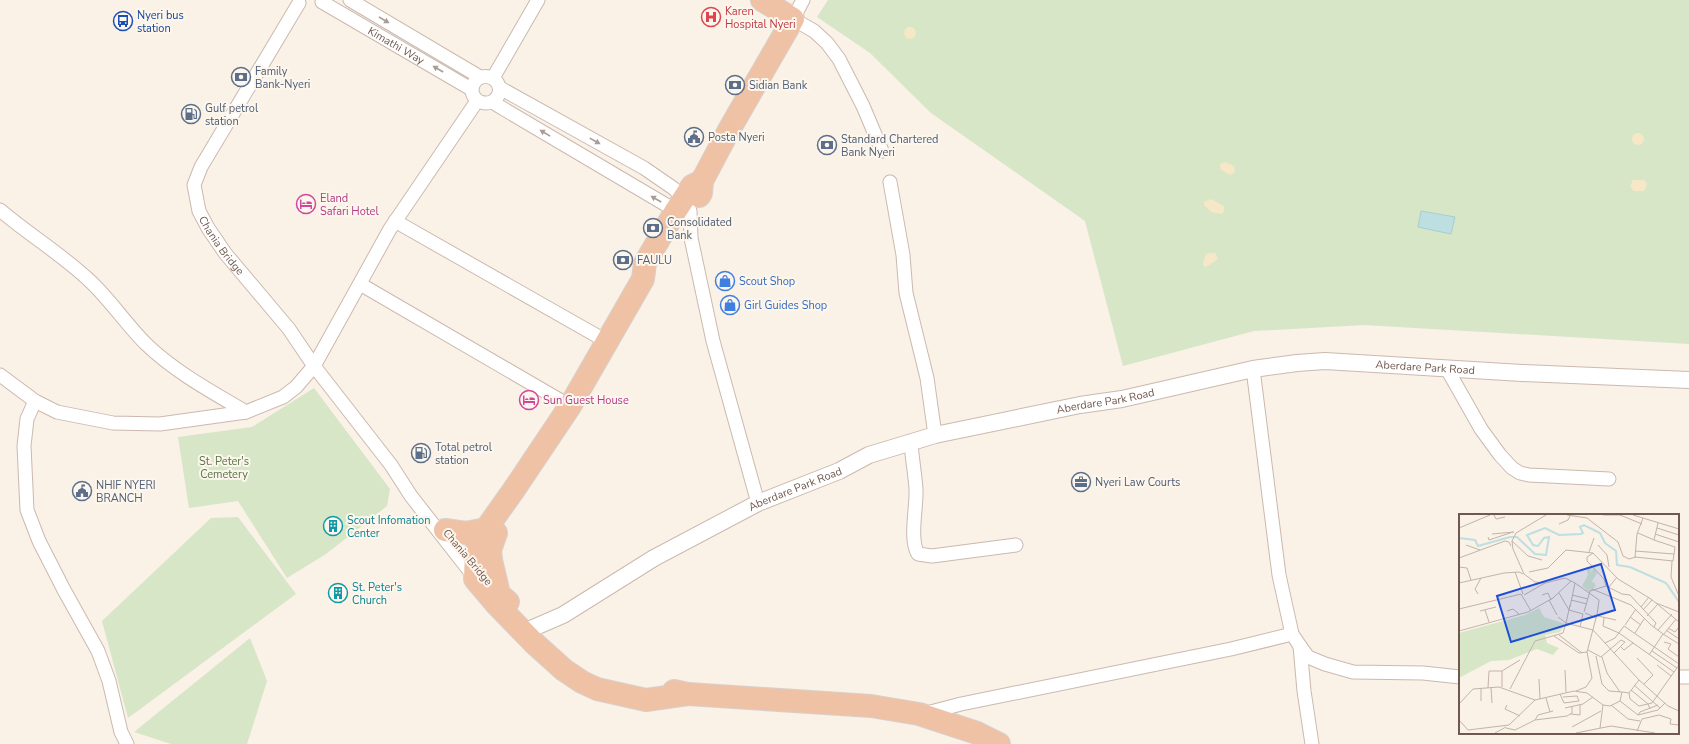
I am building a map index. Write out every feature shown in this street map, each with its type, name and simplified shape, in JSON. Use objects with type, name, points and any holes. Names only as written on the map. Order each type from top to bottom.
[{"type":"highway","points":[[762,0],[793,19],[729,130],[702,181],[701,193],[684,217],[655,269],[642,279],[570,406],[486,529],[478,545],[475,573],[497,605],[534,636],[600,680],[616,684],[660,688],[688,694],[871,706],[919,714],[977,733],[999,744]]},
{"type":"highway","points":[[513,491],[490,550],[492,571],[499,594],[534,636]]},
{"type":"highway","points":[[445,530],[466,533],[486,529]]},
{"type":"street","name":"Kimathi Way","points":[[350,0],[480,77]]},
{"type":"street","points":[[538,0],[496,83],[498,96],[492,102],[487,104],[477,101],[472,95],[471,88],[474,82],[480,77],[486,76],[496,83],[644,168],[673,188],[684,217],[713,341],[758,503]]},
{"type":"street","points":[[803,0],[793,19],[814,31],[827,43],[839,59],[863,106],[882,151]]},
{"type":"street","name":"Kimathi Way","points":[[323,1],[471,88]]},
{"type":"street","points":[[298,2],[311,6],[323,1]]},
{"type":"street","name":"Chania Bridge","points":[[298,2],[201,168],[194,185],[199,211],[208,228],[225,253],[289,329],[314,366],[391,465],[417,493],[475,573]]},
{"type":"street","points":[[0,375],[34,401],[57,412],[113,423],[160,424],[246,412],[283,397],[296,386],[314,366],[396,221],[477,101]]},
{"type":"street","points":[[492,102],[668,206],[684,217]]},
{"type":"street","points":[[890,182],[902,255],[906,293],[927,378],[935,436]]},
{"type":"street","points":[[0,210],[91,282],[145,343],[165,361],[204,387],[246,412]]},
{"type":"street","points":[[396,221],[606,341]]},
{"type":"street","points":[[360,284],[570,406]]},
{"type":"street","name":"Aberdare Park Road","points":[[534,636],[563,615],[654,558],[758,503],[839,471],[869,455],[935,436],[1080,405],[1122,399],[1253,369],[1297,363],[1325,361],[1447,369],[1689,380]]},
{"type":"street","points":[[1253,369],[1279,575],[1292,634],[1300,646],[1308,657],[1325,664],[1353,672],[1423,673],[1459,677]]},
{"type":"street","points":[[1447,369],[1481,429],[1512,468],[1520,473],[1529,475],[1609,479]]},
{"type":"street","points":[[34,401],[27,419],[24,446],[27,510],[43,548],[98,651],[109,681],[121,732],[127,744]]},
{"type":"street","points":[[911,442],[916,491],[914,539],[915,549],[918,554],[932,556],[1016,545]]},
{"type":"street","name":"Chania Bridge","points":[[391,465],[411,496],[475,573],[499,594]]},
{"type":"street","points":[[919,714],[1292,634]]},
{"type":"street","points":[[1300,646],[1304,691],[1312,744]]},
{"type":"green space","points":[[828,0],[1689,0],[1689,344],[1364,325],[1254,331],[1123,366],[1085,221],[931,113],[870,53],[817,17]]},
{"type":"green space","name":"St. Peter's Cemetery","points":[[314,388],[390,489],[387,506],[326,554],[287,578],[238,501],[189,508],[178,437],[252,427]]},
{"type":"green space","points":[[238,517],[296,594],[128,718],[102,621],[211,518]]},
{"type":"green space","points":[[250,638],[267,681],[247,744],[171,744],[134,732]]},
{"type":"sand","points":[[908,27],[912,27],[916,33],[912,39],[908,39],[904,35],[904,31]]},
{"type":"sand","points":[[1636,133],[1640,133],[1644,139],[1640,145],[1636,145],[1632,141],[1632,137]]},
{"type":"sand","points":[[1225,162],[1234,166],[1235,172],[1230,175],[1220,169],[1220,164]]},
{"type":"sand","points":[[1633,180],[1644,180],[1646,182],[1647,185],[1644,191],[1634,191],[1630,186]]},
{"type":"sand","points":[[1211,199],[1224,206],[1224,211],[1222,214],[1211,212],[1204,205],[1204,202]]},
{"type":"sand","points":[[1208,253],[1215,253],[1218,259],[1206,267],[1203,265],[1205,257]]},
{"type":"water","points":[[1421,211],[1455,217],[1451,234],[1418,227]]},
{"type":"place","name":"Karen Hospital Nyeri","points":[[711,17]]},
{"type":"place","name":"Nyeri bus station","points":[[123,21]]},
{"type":"place","name":"Family Bank-Nyeri","points":[[241,77]]},
{"type":"place","name":"Sidian Bank","points":[[735,85]]},
{"type":"place","name":"Gulf petrol station","points":[[191,114]]},
{"type":"place","name":"Posta Nyeri","points":[[694,137]]},
{"type":"place","name":"Standard Chartered Bank Nyeri","points":[[827,145]]},
{"type":"place","name":"Eland Safari Hotel","points":[[306,204]]},
{"type":"place","name":"Consolidated Bank","points":[[653,228]]},
{"type":"place","name":"FAULU","points":[[623,260]]},
{"type":"place","name":"Scout Shop","points":[[725,281]]},
{"type":"place","name":"Girl Guides Shop","points":[[730,305]]},
{"type":"place","name":"Sun Guest House","points":[[529,400]]},
{"type":"place","name":"Total petrol station","points":[[421,453]]},
{"type":"place","name":"Nyeri Law Courts","points":[[1081,482]]},
{"type":"place","name":"NHIF NYERI BRANCH","points":[[82,491]]},
{"type":"place","name":"Scout Infomation Center","points":[[333,526]]},
{"type":"place","name":"St. Peter's Church","points":[[338,593]]}]
